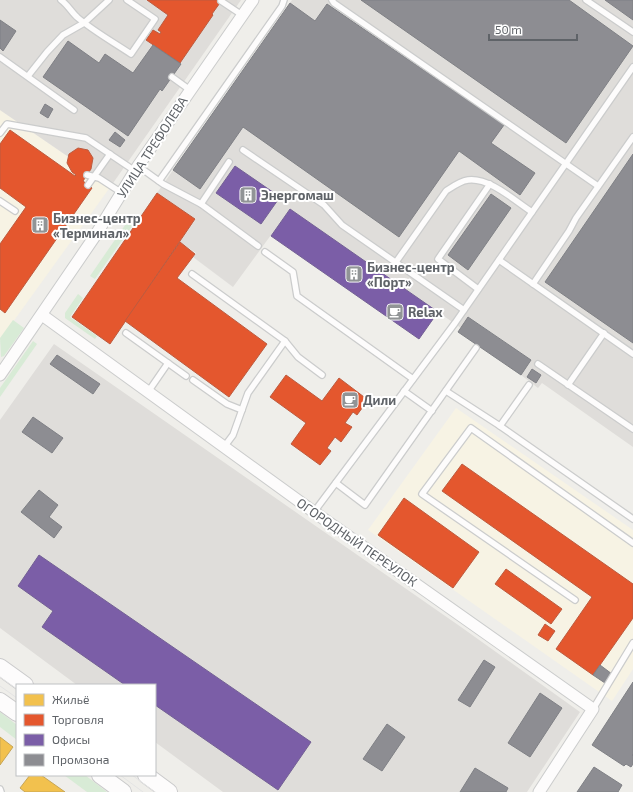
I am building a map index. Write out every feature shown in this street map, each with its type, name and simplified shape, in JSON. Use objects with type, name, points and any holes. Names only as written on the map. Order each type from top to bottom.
[{"type":"main road","points":[[0,667],[23,684]]},
{"type":"main road","points":[[0,701],[16,712]]},
{"type":"main road","points":[[101,776],[123,792]]},
{"type":"main road","points":[[147,776],[169,792]]},
{"type":"street","name":"УЛИЦА ТРЕФОЛЕВА","points":[[2,368],[42,315],[95,236],[137,169],[253,0]]},
{"type":"street","name":"ОГОРОДНЫЙ ПЕРЕУЛОК","points":[[42,315],[314,512],[593,708]]},
{"type":"street","points":[[539,792],[593,708]]},
{"type":"lane","points":[[61,0],[71,12],[84,23],[131,54],[155,19],[127,0]]},
{"type":"lane","points":[[28,76],[63,35],[84,23],[109,0]]},
{"type":"lane","points":[[159,181],[282,6],[284,0]]},
{"type":"lane","points":[[332,0],[334,3],[598,186]]},
{"type":"lane","points":[[586,0],[633,32]]},
{"type":"lane","points":[[221,1],[242,16]]},
{"type":"lane","points":[[0,57],[74,110]]},
{"type":"lane","points":[[314,512],[464,310],[633,67]]},
{"type":"lane","points":[[172,77],[190,90]]},
{"type":"lane","points":[[0,133],[7,124],[86,138],[110,154],[201,204],[258,246]]},
{"type":"lane","points":[[533,284],[569,231],[576,218],[633,136]]},
{"type":"lane","points":[[243,150],[324,205],[342,225],[464,310]]},
{"type":"lane","points":[[88,185],[110,154]]},
{"type":"lane","points":[[201,204],[229,162]]},
{"type":"lane","points":[[87,175],[99,178],[122,192]]},
{"type":"lane","points":[[396,262],[446,191],[456,184],[467,180],[478,180],[490,184],[532,212]]},
{"type":"lane","points":[[478,289],[438,259],[490,184]]},
{"type":"lane","points":[[0,201],[15,211]]},
{"type":"lane","points":[[265,252],[293,272],[297,296],[413,379]]},
{"type":"lane","points":[[499,260],[633,354]]},
{"type":"lane","points":[[192,274],[285,341],[298,357],[322,375]]},
{"type":"lane","points":[[126,333],[186,376]]},
{"type":"lane","points":[[568,385],[604,333]]},
{"type":"lane","points":[[224,447],[233,435],[248,393],[285,341]]},
{"type":"lane","points":[[336,483],[365,505],[476,348]]},
{"type":"lane","points":[[148,392],[168,363]]},
{"type":"lane","points":[[538,364],[633,429]]},
{"type":"lane","points":[[192,380],[227,404],[242,410]]},
{"type":"lane","points":[[500,426],[529,385]]},
{"type":"lane","points":[[404,391],[432,411]]},
{"type":"lane","points":[[446,391],[500,426],[633,519]]},
{"type":"lane","points":[[575,600],[422,494],[471,428],[633,543]]},
{"type":"lane","points":[[593,708],[633,643]]},
{"type":"shaded area","points":[[0,0],[241,0],[111,186],[0,110]]},
{"type":"shaded area","points":[[292,0],[633,0],[633,447],[542,383],[538,388],[521,375],[531,360],[469,317],[461,328],[290,209],[233,287],[193,257],[196,253],[180,242],[196,219],[157,193]]},
{"type":"shaded area","name":"Бизнес-центр «Терминал»","points":[[0,110],[111,186],[0,340]]},
{"type":"shaded area","points":[[54,344],[461,627],[580,712],[527,792],[223,792],[156,743],[156,684],[76,684],[0,628],[0,420]]},
{"type":"shaded area","points":[[456,408],[633,530],[633,669],[612,701],[368,530]]},
{"type":"green space","points":[[132,215],[137,219],[95,279],[90,276]]},
{"type":"green space","points":[[78,294],[83,298],[70,317],[97,336],[95,339],[65,318],[65,313]]},
{"type":"green space","points":[[13,320],[24,328],[4,356],[1,357],[0,338]]},
{"type":"green space","points":[[33,341],[37,344],[0,397],[0,388]]},
{"type":"green space","points":[[0,712],[16,724],[16,739],[0,727]]},
{"type":"green space","points":[[65,776],[86,776],[107,792],[87,792]]},
{"type":"building: Жильё","points":[[0,737],[13,747],[0,765]]},
{"type":"building: Жильё","points":[[29,776],[42,776],[65,792],[25,792],[20,788]]},
{"type":"building: Торговля","points":[[147,0],[222,0],[180,63],[146,40],[153,30],[160,34],[161,32],[158,30],[168,15]]},
{"type":"building: Торговля","name":"Бизнес-центр «Терминал»","points":[[10,130],[75,176],[76,175],[72,172],[67,163],[69,154],[78,148],[88,150],[93,158],[91,169],[83,181],[92,188],[5,313],[0,309],[0,244],[26,207],[0,188],[0,144]]},
{"type":"building: Торговля","points":[[157,193],[195,219],[110,344],[72,317]]},
{"type":"building: Торговля","points":[[180,242],[195,254],[177,278],[267,344],[229,397],[125,321]]},
{"type":"building: Торговля","points":[[286,375],[322,401],[339,378],[368,400],[357,415],[353,412],[345,423],[352,427],[341,442],[335,437],[327,448],[331,451],[320,465],[291,444],[306,423],[270,397]]},
{"type":"building: Торговля","points":[[462,464],[633,584],[633,618],[593,675],[556,649],[592,597],[442,491]]},
{"type":"building: Торговля","points":[[404,498],[479,552],[453,588],[378,535]]},
{"type":"building: Торговля","points":[[506,569],[562,609],[551,624],[495,584]]},
{"type":"building: Торговля","points":[[545,624],[555,631],[548,641],[538,635]]},
{"type":"building: Офисы","name":"Энергомаш","points":[[235,166],[280,197],[261,224],[216,193]]},
{"type":"building: Офисы","name":"Бизнес-центр «Порт»","points":[[290,209],[438,312],[419,339],[271,236]]},
{"type":"building: Офисы","points":[[39,555],[311,742],[278,790],[156,706],[156,684],[124,684],[42,627],[53,611],[18,586]]},
{"type":"building: Промзона","points":[[361,0],[569,0],[633,46],[566,143]]},
{"type":"building: Промзона","points":[[605,0],[633,0],[633,20]]},
{"type":"building: Промзона","points":[[290,3],[315,21],[327,4],[504,125],[491,143],[535,173],[520,195],[459,151],[399,237],[243,127],[200,189],[173,170]]},
{"type":"building: Промзона","points":[[0,20],[16,31],[3,51],[0,48]]},
{"type":"building: Промзона","points":[[68,41],[99,63],[105,54],[133,73],[153,45],[181,64],[162,91],[160,89],[128,136],[43,77]]},
{"type":"building: Промзона","points":[[45,104],[53,109],[48,118],[40,113]]},
{"type":"building: Промзона","points":[[115,132],[125,140],[120,147],[109,140]]},
{"type":"building: Промзона","points":[[633,154],[633,343],[545,282]]},
{"type":"building: Промзона","points":[[491,194],[511,208],[468,270],[448,255]]},
{"type":"building: Промзона","points":[[468,317],[531,360],[521,375],[458,332]]},
{"type":"building: Промзона","points":[[57,355],[100,384],[93,394],[50,364]]},
{"type":"building: Промзона","points":[[532,369],[541,375],[536,383],[527,377]]},
{"type":"building: Промзона","points":[[33,417],[63,438],[52,453],[22,432]]},
{"type":"building: Промзона","points":[[39,490],[58,505],[49,517],[62,527],[54,538],[21,512]]},
{"type":"building: Промзона","points":[[484,660],[495,667],[470,707],[458,700]]},
{"type":"building: Промзона","points":[[600,665],[612,674],[605,683],[593,675]]},
{"type":"building: Промзона","points":[[633,682],[633,764],[631,767],[626,764],[624,766],[592,745]]},
{"type":"building: Промзона","points":[[540,693],[562,708],[530,757],[508,743]]},
{"type":"building: Промзона","points":[[387,724],[405,737],[382,771],[363,759]]},
{"type":"building: Промзона","points":[[594,767],[622,785],[618,792],[577,792]]},
{"type":"building: Промзона","points":[[475,768],[508,788],[506,792],[460,792]]},
{"type":"tram line","points":[[0,677],[16,688]]},
{"type":"tram line","points":[[0,686],[16,697]]},
{"type":"tram line","points":[[121,776],[143,792]]},
{"type":"tram line","points":[[133,776],[155,792]]},
{"type":"place","name":"Энергомаш","points":[[248,195]]},
{"type":"place","name":"Бизнес-центр «Терминал»","points":[[40,225]]},
{"type":"place","name":"Бизнес-центр «Порт»","points":[[354,274]]},
{"type":"place","name":"Relax","points":[[395,312]]},
{"type":"place","name":"Дили","points":[[350,400]]}]
